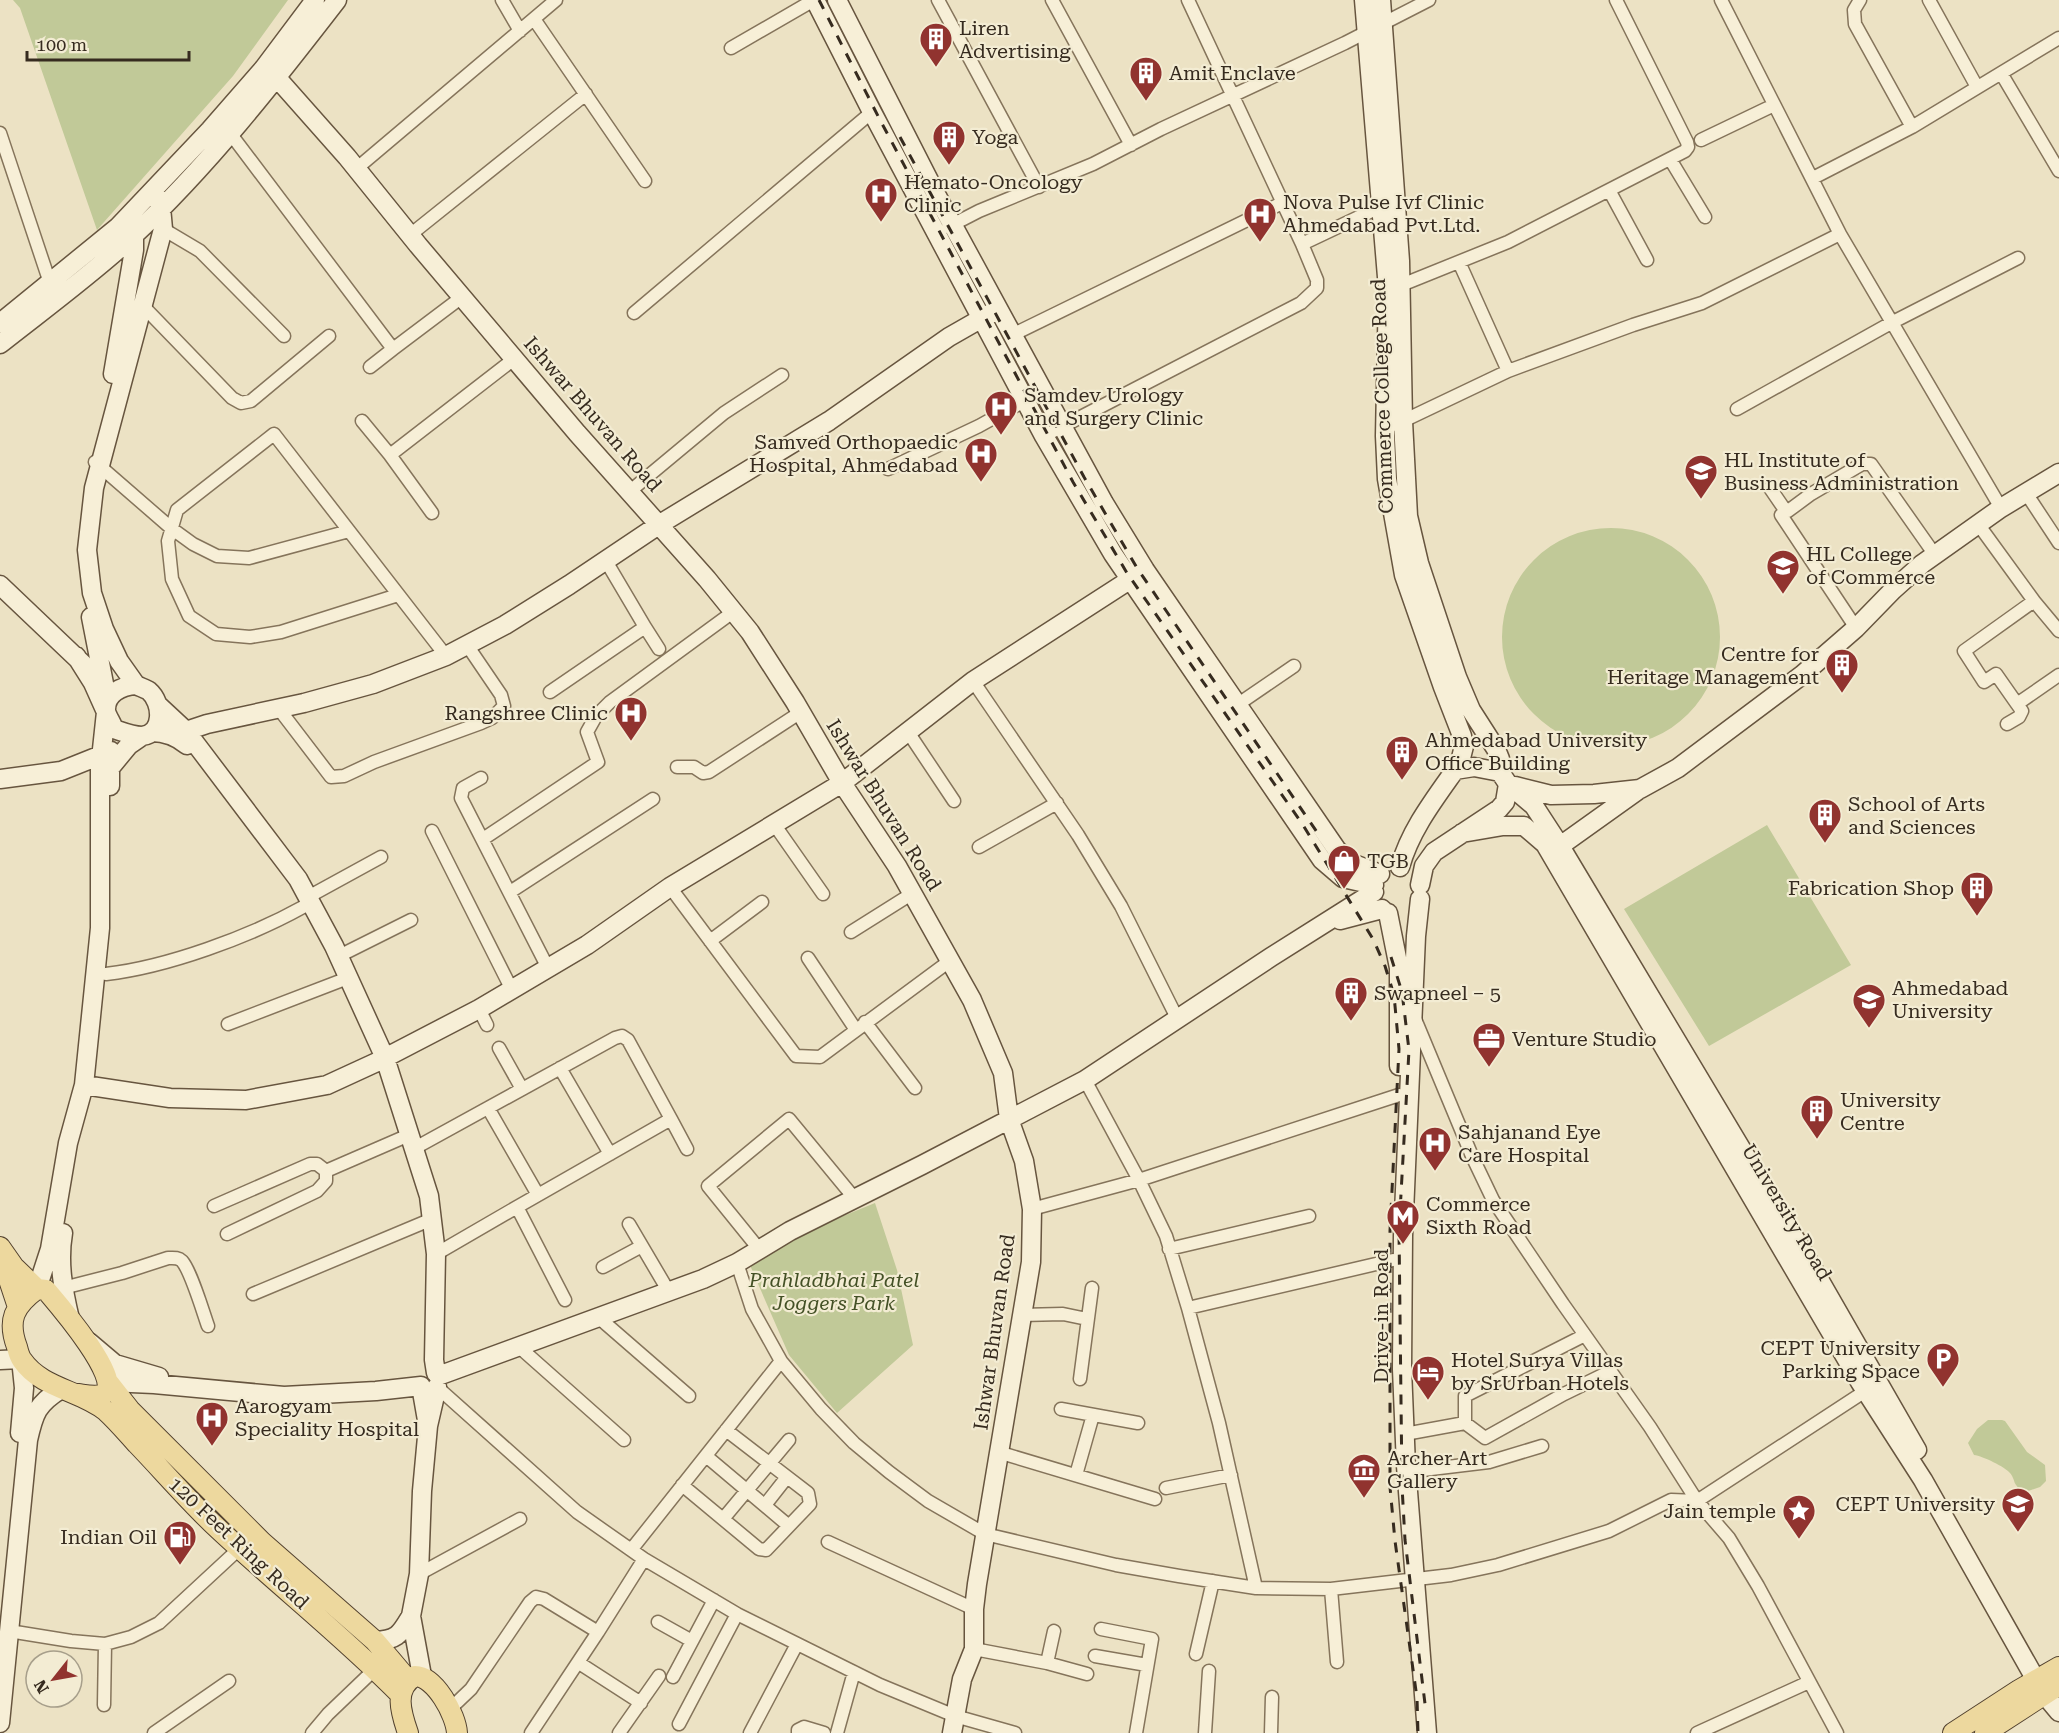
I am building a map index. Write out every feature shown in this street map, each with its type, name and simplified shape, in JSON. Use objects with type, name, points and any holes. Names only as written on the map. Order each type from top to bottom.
[{"type":"main road","points":[[0,1247],[14,1267],[37,1289],[25,1297],[10,1323]]},
{"type":"main road","points":[[0,1266],[8,1277],[10,1323],[21,1359]]},
{"type":"main road","name":"120 Feet Ring Road","points":[[37,1289],[46,1290],[75,1327],[96,1356],[108,1382],[130,1410],[262,1542],[375,1641],[416,1684]]},
{"type":"main road","name":"120 Feet Ring Road","points":[[21,1359],[39,1377],[105,1411],[210,1521],[375,1669],[416,1684]]},
{"type":"main road","points":[[69,1391],[94,1396],[104,1394],[108,1390],[108,1382]]},
{"type":"main road","points":[[1953,1733],[2052,1682]]},
{"type":"main road","points":[[1985,1733],[2052,1682]]},
{"type":"main road","points":[[408,1733],[401,1708],[416,1684],[458,1725]]},
{"type":"street","points":[[0,344],[134,235],[230,133],[271,73],[315,0]]},
{"type":"street","points":[[0,323],[128,217],[271,73],[337,0]]},
{"type":"street","points":[[502,0],[520,31]]},
{"type":"street","points":[[356,169],[556,0]]},
{"type":"street","points":[[731,48],[814,0],[872,112],[945,229]]},
{"type":"street","points":[[837,0],[945,229],[990,313],[1026,400],[1044,436],[1130,581],[1322,860],[1343,878],[1380,895]]},
{"type":"street","points":[[938,0],[1039,187]]},
{"type":"street","points":[[1052,0],[1131,144]]},
{"type":"street","points":[[1044,436],[1309,298],[1317,288],[1317,280],[1302,244],[1188,0]]},
{"type":"street","name":"Commerce College Road","points":[[1364,0],[1375,26],[1408,516],[1419,563],[1457,677],[1470,710],[1496,749],[1504,778]]},
{"type":"street","name":"Commerce College Road","points":[[1381,0],[1375,26],[1380,207],[1394,288],[1386,436],[1387,479],[1404,575],[1464,746],[1455,770],[1405,848],[1400,867]]},
{"type":"street","points":[[945,229],[979,211],[1093,164],[1429,0]]},
{"type":"street","points":[[1394,288],[1508,242],[1685,151],[1688,147],[1687,142],[1616,0]]},
{"type":"street","points":[[1722,0],[1840,234],[2001,508]]},
{"type":"street","points":[[1860,0],[1854,10],[1855,24],[1912,127]]},
{"type":"street","points":[[1929,0],[1977,87]]},
{"type":"street","points":[[534,19],[645,181]]},
{"type":"street","points":[[1813,178],[1912,127],[2059,39]]},
{"type":"street","name":"Ishwar Bhuvan Road","points":[[271,73],[356,169],[514,359],[629,492],[660,524],[750,632],[801,712],[842,783],[913,893],[972,1000],[1003,1073],[1009,1119],[1023,1161],[1032,1209],[1031,1262],[985,1534],[974,1609],[974,1649],[962,1679],[953,1724]]},
{"type":"street","points":[[2001,73],[2059,171]]},
{"type":"street","points":[[410,235],[586,94]]},
{"type":"street","points":[[1701,140],[1774,105]]},
{"type":"street","points":[[634,313],[872,112]]},
{"type":"street","points":[[0,133],[50,283]]},
{"type":"street","points":[[230,133],[393,350]]},
{"type":"street","points":[[1670,159],[1705,217]]},
{"type":"street","points":[[136,685],[119,661],[104,629],[92,593],[87,550],[97,463],[128,364],[163,229],[161,207],[153,190]]},
{"type":"street","points":[[1610,190],[1647,260]]},
{"type":"street","points":[[1012,335],[1282,203]]},
{"type":"street","points":[[1302,244],[1380,207]]},
{"type":"street","points":[[128,217],[134,235],[132,269],[97,463],[81,529],[83,579],[107,706],[114,729],[141,738]]},
{"type":"street","points":[[163,229],[200,251],[284,336]]},
{"type":"street","points":[[1386,436],[1403,422],[1508,371],[1702,303],[1840,234]]},
{"type":"street","points":[[115,251],[124,256],[132,269]]},
{"type":"street","points":[[1737,409],[1891,323],[2018,258]]},
{"type":"street","points":[[1459,262],[1508,371]]},
{"type":"street","points":[[370,367],[462,297]]},
{"type":"street","points":[[142,305],[232,398],[241,403],[251,401],[329,336]]},
{"type":"street","points":[[108,1382],[284,1396],[376,1391],[430,1378],[669,1292],[737,1263],[790,1231],[1085,1080],[1323,924],[1380,895],[1389,868],[1400,867],[1413,873],[1420,892],[1416,906],[1403,914],[1380,895],[1354,864],[1337,850],[1145,570],[1104,503],[1012,335],[990,313]]},
{"type":"street","points":[[0,771],[59,763],[101,746],[162,732],[183,735],[207,724],[279,709],[373,684],[446,656],[505,625],[660,524],[829,421],[940,343],[990,313]]},
{"type":"street","points":[[390,455],[514,359]]},
{"type":"street","points":[[629,492],[724,413],[782,375]]},
{"type":"street","points":[[888,469],[979,426],[1026,400]]},
{"type":"street","points":[[362,422],[390,455],[432,513]]},
{"type":"street","points":[[398,595],[281,632],[250,637],[216,634],[189,616],[172,579],[168,541],[177,510],[273,434],[446,656]]},
{"type":"street","points":[[97,463],[171,528],[193,544],[217,556],[249,558],[349,531]]},
{"type":"street","points":[[1770,488],[1788,511],[1862,464],[1871,464],[1935,555]]},
{"type":"street","points":[[1560,846],[1640,789],[1677,768],[1727,732],[1802,675],[1856,628],[1893,590],[1935,555],[2001,508],[2059,473]]},
{"type":"street","points":[[2026,493],[2059,543]]},
{"type":"street","points":[[1781,516],[1856,628]]},
{"type":"street","points":[[1978,524],[2034,601],[2059,631]]},
{"type":"street","points":[[606,561],[659,649]]},
{"type":"street","points":[[89,1086],[170,1098],[246,1100],[327,1085],[483,1017],[512,990],[586,945],[670,887],[842,783],[973,681],[1145,570]]},
{"type":"street","points":[[0,585],[76,656],[107,706]]},
{"type":"street","points":[[2007,724],[2019,717],[2022,711],[1996,674],[1980,684],[1964,651],[2034,601]]},
{"type":"street","points":[[483,839],[598,762],[587,732],[596,716],[610,702],[733,612]]},
{"type":"street","points":[[550,692],[645,627]]},
{"type":"street","points":[[279,709],[331,777],[344,776],[374,762],[481,723],[499,712],[504,706],[501,695],[467,645]]},
{"type":"street","points":[[1237,705],[1294,666]]},
{"type":"street","points":[[2017,705],[2059,675]]},
{"type":"street","points":[[973,681],[1057,803],[1120,906],[1177,1018]]},
{"type":"street","points":[[37,1289],[50,1249],[68,1143],[89,1086],[100,928],[101,746],[107,706],[123,686],[136,685],[149,691],[298,879],[305,902],[340,981],[381,1060]]},
{"type":"street","points":[[158,705],[159,721],[110,768],[110,928],[106,974],[60,1250],[63,1288],[75,1327],[115,1364],[154,1377],[284,1389],[430,1378],[577,1512],[644,1559],[737,1614],[953,1724],[1015,1733]]},
{"type":"street","points":[[677,766],[694,767],[703,774],[710,772],[801,712]]},
{"type":"street","points":[[908,732],[954,801]]},
{"type":"street","points":[[0,779],[61,771],[101,746]]},
{"type":"street","points":[[1455,770],[1474,767],[1538,792],[1571,796],[1640,789]]},
{"type":"street","points":[[482,778],[463,788],[461,798],[548,968]]},
{"type":"street","name":"Drive-in Road","points":[[1417,1733],[1402,1369],[1403,1236],[1420,892],[1424,866],[1428,859],[1441,847],[1499,809],[1505,802],[1504,778]]},
{"type":"street","name":"University Road","points":[[1504,778],[1534,806],[1560,846],[1812,1267],[1872,1387],[1923,1480],[2052,1682],[2059,1712]]},
{"type":"street","points":[[510,892],[653,799]]},
{"type":"street","points":[[979,847],[1057,803]]},
{"type":"street","points":[[774,824],[823,894]]},
{"type":"street","name":"University Road","points":[[1462,834],[1503,826],[1524,826],[1545,844],[1872,1387]]},
{"type":"street","points":[[432,831],[512,990]]},
{"type":"street","points":[[106,974],[136,971],[186,955],[282,918],[381,857]]},
{"type":"street","points":[[670,887],[796,1056],[819,1057],[951,960]]},
{"type":"street","points":[[851,932],[913,893]]},
{"type":"street","name":"Drive-in Road","points":[[1380,895],[1399,968],[1399,1095],[1392,1369],[1396,1467],[1427,1733]]},
{"type":"street","points":[[305,902],[339,956],[381,1060],[408,1143],[429,1196],[436,1254],[434,1360],[430,1378]]},
{"type":"street","points":[[710,941],[762,902]]},
{"type":"street","points":[[339,956],[411,920]]},
{"type":"street","points":[[808,958],[861,1026],[915,1088]]},
{"type":"street","points":[[228,1024],[340,981]]},
{"type":"street","points":[[1413,1015],[1472,1156],[1493,1200],[1650,1427],[1697,1500],[1735,1548],[1837,1733]]},
{"type":"street","points":[[326,1171],[408,1143],[488,1108],[622,1036],[628,1040],[687,1149]]},
{"type":"street","points":[[499,1048],[522,1089]]},
{"type":"street","points":[[560,1068],[610,1154]]},
{"type":"street","points":[[1085,1080],[1139,1180],[1166,1236],[1219,1424],[1256,1588]]},
{"type":"street","points":[[1032,1209],[1139,1180],[1399,1095]]},
{"type":"street","points":[[488,1108],[538,1195]]},
{"type":"street","points":[[436,1254],[670,1119]]},
{"type":"street","points":[[759,1250],[708,1186],[789,1119],[855,1199]]},
{"type":"street","points":[[408,1143],[422,1198],[429,1252],[430,1378],[422,1491],[416,1684]]},
{"type":"street","points":[[214,1206],[310,1164],[317,1164],[326,1171]]},
{"type":"street","points":[[227,1234],[317,1191],[326,1181],[326,1171]]},
{"type":"street","points":[[517,1208],[565,1300]]},
{"type":"street","points":[[1169,1249],[1309,1216]]},
{"type":"street","points":[[253,1294],[425,1222]]},
{"type":"street","points":[[628,1224],[669,1292]]},
{"type":"street","points":[[603,1267],[642,1246]]},
{"type":"street","points":[[63,1288],[168,1258],[176,1258],[182,1262],[187,1271],[208,1326]]},
{"type":"street","points":[[1188,1308],[1393,1260]]},
{"type":"street","points":[[737,1263],[752,1309],[781,1361],[821,1409],[854,1443],[928,1501],[985,1534],[1116,1565],[1256,1588],[1331,1589],[1409,1580],[1498,1565],[1609,1531],[1671,1500],[1697,1500],[1872,1387]]},
{"type":"street","points":[[1080,1379],[1092,1288]]},
{"type":"street","points":[[1021,1315],[1064,1314],[1087,1319]]},
{"type":"street","points":[[598,1317],[688,1396]]},
{"type":"street","points":[[1465,1423],[1465,1396],[1585,1335]]},
{"type":"street","points":[[518,1346],[624,1440]]},
{"type":"street","points":[[0,1360],[21,1359],[24,1388],[0,1723]]},
{"type":"street","points":[[631,1550],[781,1361]]},
{"type":"street","points":[[1405,1434],[1465,1423],[1485,1438],[1611,1371]]},
{"type":"street","points":[[130,1410],[129,1401],[133,1393],[154,1384]]},
{"type":"street","points":[[5,1631],[28,1440],[34,1413],[45,1399],[69,1391]]},
{"type":"street","points":[[1061,1409],[1138,1423]]},
{"type":"street","points":[[1076,1475],[1093,1415]]},
{"type":"street","points":[[682,1485],[759,1549],[766,1550],[810,1504],[808,1493],[726,1430]]},
{"type":"street","points":[[723,1519],[789,1440]]},
{"type":"street","points":[[1407,1472],[1489,1462],[1542,1446]]},
{"type":"street","points":[[998,1452],[1155,1499]]},
{"type":"street","points":[[705,1456],[789,1526]]},
{"type":"street","points":[[1166,1488],[1231,1475]]},
{"type":"street","points":[[765,1505],[787,1477]]},
{"type":"street","points":[[416,1684],[411,1616],[418,1579],[520,1520]]},
{"type":"street","points":[[828,1542],[974,1609]]},
{"type":"street","points":[[5,1631],[105,1644],[131,1637],[159,1623],[240,1548]]},
{"type":"street","points":[[531,1733],[579,1663],[644,1559]]},
{"type":"street","points":[[1196,1654],[1213,1581]]},
{"type":"street","points":[[1331,1589],[1336,1662]]},
{"type":"street","points":[[458,1725],[471,1689],[530,1602],[536,1597],[544,1599],[598,1632]]},
{"type":"street","points":[[673,1677],[714,1600]]},
{"type":"street","points":[[679,1724],[737,1614]]},
{"type":"street","points":[[375,1641],[395,1638],[401,1633],[411,1616]]},
{"type":"street","points":[[658,1622],[692,1641]]},
{"type":"street","points":[[1101,1629],[1152,1639],[1136,1733]]},
{"type":"street","points":[[1047,1663],[1054,1631]]},
{"type":"street","points":[[104,1705],[105,1644]]},
{"type":"street","points":[[750,1733],[797,1644]]},
{"type":"street","points":[[974,1649],[1047,1663],[1087,1674]]},
{"type":"street","points":[[1095,1656],[1147,1665]]},
{"type":"street","points":[[579,1663],[641,1704]]},
{"type":"street","points":[[312,1733],[328,1714],[375,1669]]},
{"type":"street","points":[[1205,1733],[1209,1671]]},
{"type":"street","points":[[837,1733],[854,1672]]},
{"type":"street","points":[[619,1733],[659,1676]]},
{"type":"street","points":[[154,1733],[229,1681]]},
{"type":"street","points":[[1697,1733],[1809,1682]]},
{"type":"street","points":[[1271,1733],[1272,1697]]},
{"type":"street","points":[[798,1733],[798,1730],[804,1727],[824,1733]]},
{"type":"green space","points":[[13,0],[288,0],[233,76],[97,230],[20,8]]},
{"type":"green space","points":[[1611,528],[1632,530],[1653,536],[1671,546],[1688,560],[1702,577],[1712,595],[1718,616],[1720,637],[1718,658],[1712,679],[1702,697],[1688,714],[1671,728],[1653,738],[1632,744],[1611,746],[1590,744],[1569,738],[1551,728],[1534,714],[1520,697],[1510,679],[1504,658],[1502,637],[1504,616],[1510,595],[1520,577],[1534,560],[1551,546],[1569,536],[1590,530]]},
{"type":"green space","points":[[1767,825],[1851,965],[1709,1046],[1624,909]]},
{"type":"green space","name":"Prahladbhai Patel Joggers Park","points":[[875,1203],[897,1270],[913,1345],[837,1413],[789,1355],[749,1263],[809,1230]]},
{"type":"green space","points":[[1988,1420],[2005,1421],[2027,1452],[2045,1465],[2046,1481],[2040,1487],[2025,1492],[1999,1465],[1974,1455],[1968,1443],[1977,1429]]},
{"type":"railway","points":[[819,0],[879,118],[1073,482],[1127,573],[1303,825],[1373,939],[1385,966],[1394,995],[1399,1049],[1390,1231],[1390,1487],[1395,1541],[1417,1698],[1418,1733]]},
{"type":"railway","points":[[900,137],[1084,477],[1137,568],[1319,835]]},
{"type":"railway","points":[[1391,957],[1402,992],[1409,1050],[1399,1230],[1402,1486],[1405,1540],[1426,1712]]},
{"type":"place","name":"Liren Advertising","points":[[936,68]]},
{"type":"place","name":"Amit Enclave","points":[[1146,102]]},
{"type":"place","name":"Yoga","points":[[949,166]]},
{"type":"place","name":"Hemato-Oncology Clinic","points":[[881,223]]},
{"type":"place","name":"Nova Pulse Ivf Clinic Ahmedabad Pvt.Ltd.","points":[[1260,243]]},
{"type":"place","name":"Samdev Urology and Surgery Clinic","points":[[1001,436]]},
{"type":"place","name":"Samved Orthopaedic Hospital, Ahmedabad","points":[[981,483]]},
{"type":"place","name":"HL Institute of Business Administration","points":[[1701,500]]},
{"type":"place","name":"HL College of Commerce","points":[[1783,595]]},
{"type":"place","name":"Centre for Heritage Management","points":[[1842,694]]},
{"type":"place","name":"Rangshree Clinic","points":[[631,742]]},
{"type":"place","name":"Ahmedabad University Office Building","points":[[1402,781]]},
{"type":"place","name":"School of Arts and Sciences","points":[[1825,844]]},
{"type":"place","name":"TGB","points":[[1344,890]]},
{"type":"place","name":"Fabrication Shop","points":[[1977,917]]},
{"type":"place","name":"Swapneel – 5","points":[[1351,1022]]},
{"type":"place","name":"Ahmedabad University","points":[[1869,1029]]},
{"type":"place","name":"Venture Studio","points":[[1489,1068]]},
{"type":"place","name":"University Centre","points":[[1817,1140]]},
{"type":"place","name":"Sahjanand Eye Care Hospital","points":[[1435,1172]]},
{"type":"place","name":"Commerce Sixth Road","points":[[1403,1245]]},
{"type":"place","name":"CEPT University Parking Space","points":[[1943,1388]]},
{"type":"place","name":"Hotel Surya Villas by SrUrban Hotels","points":[[1428,1401]]},
{"type":"place","name":"Aarogyam Speciality Hospital","points":[[212,1447]]},
{"type":"place","name":"Archer Art Gallery","points":[[1364,1499]]},
{"type":"place","name":"CEPT University","points":[[2018,1533]]},
{"type":"place","name":"Jain temple","points":[[1799,1540]]},
{"type":"place","name":"Indian Oil","points":[[180,1566]]}]
